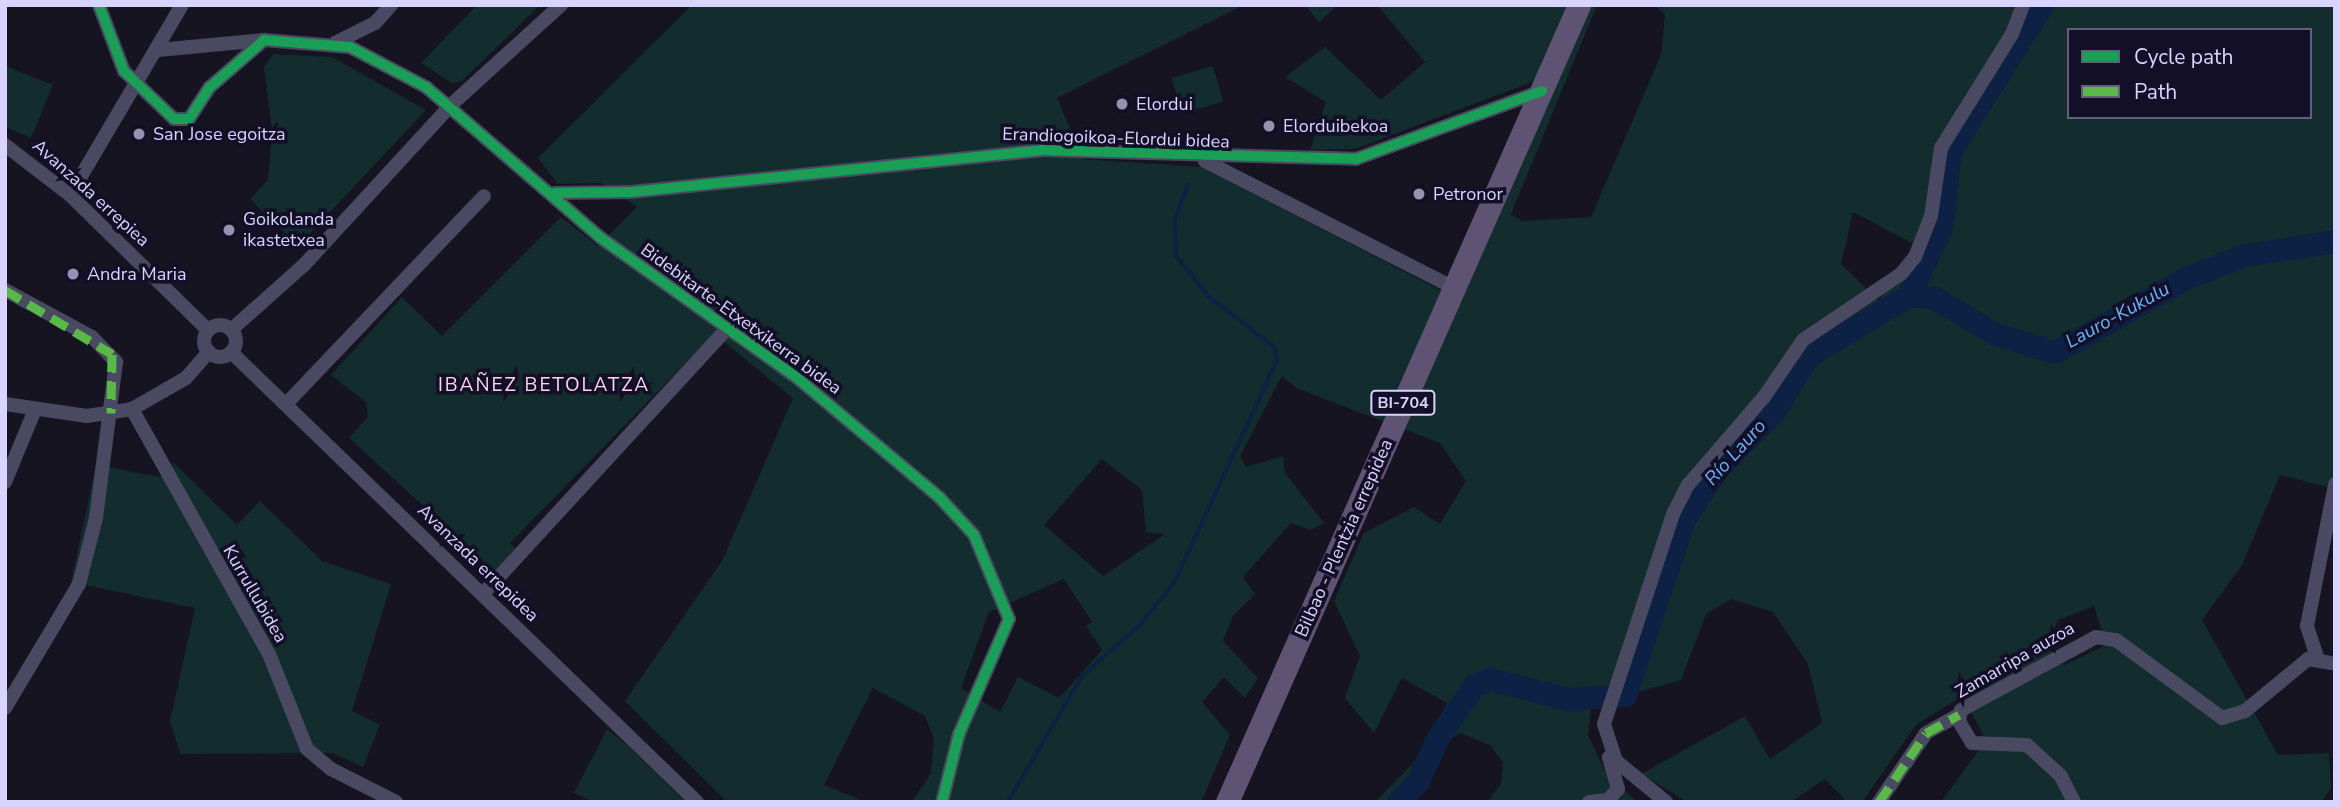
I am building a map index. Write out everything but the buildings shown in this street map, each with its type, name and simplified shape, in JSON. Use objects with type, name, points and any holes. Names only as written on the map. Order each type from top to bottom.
[{"type":"main road","name":"Bilbao - Plentzia errepidea","points":[[1227,802],[1579,5]]},
{"type":"street","points":[[99,5],[109,37],[137,86],[174,119],[189,119],[210,87],[264,40]]},
{"type":"street","points":[[69,195],[137,86],[182,5]]},
{"type":"street","points":[[158,50],[264,40],[335,43],[375,23],[391,5]]},
{"type":"street","points":[[5,404],[34,412],[111,414],[132,409],[186,378],[209,352],[208,330],[231,330],[304,265],[451,105],[561,5]]},
{"type":"street","points":[[1589,802],[1608,800],[1618,789],[1608,746],[1606,710],[1661,545],[1688,485],[1765,397],[1803,340],[1901,274],[1914,257],[1931,216],[1941,148],[2023,5]]},
{"type":"street","name":"Bidebitarte-Etxetxikerra bidea","points":[[335,43],[451,105],[554,193],[601,238],[726,330],[796,377],[940,498],[974,535],[995,573],[1009,619],[1005,639],[959,734],[942,802]]},
{"type":"street","name":"Erandiogoikoa-Elordui bidea","points":[[554,193],[631,192],[989,153],[1200,159],[1356,159],[1542,91]]},
{"type":"street","name":"Avanzada errepiea","points":[[5,145],[69,195],[208,330]]},
{"type":"street","points":[[1200,159],[1454,288]]},
{"type":"street","points":[[286,404],[484,196]]},
{"type":"street","points":[[5,290],[112,354],[111,414],[79,584],[5,708]]},
{"type":"street","points":[[209,352],[231,352],[231,330]]},
{"type":"street","points":[[483,594],[726,330]]},
{"type":"street","name":"Avanzada errepidea","points":[[231,352],[697,802]]},
{"type":"street","name":"Kurrullubidea","points":[[132,409],[269,654],[307,749],[331,769],[396,802]]},
{"type":"street","points":[[5,482],[34,412]]},
{"type":"street","points":[[2335,484],[2307,626],[2317,657],[2335,664]]},
{"type":"street","name":"Zamarripa auzoa","points":[[1879,802],[1926,733],[2095,638],[2116,640],[2222,718],[2232,719],[2317,657]]},
{"type":"street","name":"Zamarripa auzoa","points":[[1959,715],[1978,747],[2015,742],[2037,751],[2074,802]]},
{"type":"street","points":[[1608,746],[1629,777],[1666,802]]},
{"type":"green space","points":[[477,5],[540,5],[462,81],[452,83],[421,63]]},
{"type":"green space","points":[[692,5],[1244,5],[1057,98],[1083,159],[1202,167],[1442,291],[1537,80],[1355,149],[1310,150],[1326,102],[1285,77],[1325,47],[1381,100],[1425,62],[1377,5],[1597,5],[1511,214],[1522,221],[1591,217],[1661,55],[1665,14],[1654,5],[2335,5],[2335,489],[2280,475],[2242,565],[2202,620],[2278,755],[2329,753],[2331,788],[2321,802],[1941,802],[1986,740],[1962,696],[1916,725],[1862,802],[1847,802],[1825,779],[1791,802],[1688,802],[1641,774],[1745,716],[1770,759],[1822,723],[1808,664],[1773,612],[1731,599],[1706,614],[1681,680],[1591,705],[1588,735],[1610,781],[1639,802],[1487,802],[1501,784],[1503,762],[1490,745],[1460,733],[1439,746],[1414,802],[1375,802],[1420,756],[1447,703],[1402,678],[1374,733],[1345,698],[1360,656],[1334,601],[1364,533],[1414,507],[1440,524],[1466,481],[1440,443],[1296,388],[1282,376],[1240,456],[1246,467],[1283,456],[1285,473],[1324,523],[1310,530],[1291,523],[1243,577],[1255,594],[1233,616],[1223,641],[1258,678],[1245,698],[1224,677],[1202,702],[1230,735],[1201,802],[912,802],[931,773],[934,738],[925,716],[873,688],[824,785],[866,802],[727,802],[625,701],[722,561],[793,398],[714,334],[510,543],[525,558],[503,579],[349,438],[368,417],[366,402],[331,375],[402,297],[442,336],[561,217],[598,246],[637,207],[601,183],[558,184],[538,158]],"holes":[[[1853,212],[1927,251],[1878,300],[1841,264]],[[1102,459],[1142,490],[1146,532],[1165,534],[1103,576],[1044,525]],[[1064,579],[1092,622],[1086,626],[1102,650],[1059,698],[1018,677],[1000,712],[961,688],[989,612]],[[2094,606],[2106,645],[2064,665],[2047,647],[2058,620]]]},
{"type":"green space","points":[[1305,5],[1338,5],[1319,22]]},
{"type":"green space","points":[[273,54],[332,57],[426,110],[303,241],[294,242],[250,199],[268,180],[272,131],[264,67]]},
{"type":"green space","points":[[5,66],[53,85],[31,138],[5,127]]},
{"type":"green space","points":[[1213,66],[1223,102],[1182,113],[1172,78]]},
{"type":"green space","points":[[174,463],[237,525],[260,501],[322,561],[391,584],[352,711],[380,725],[363,767],[333,753],[180,754],[170,721],[195,608],[71,582],[96,465],[160,477]]},
{"type":"green space","points":[[607,729],[686,802],[594,802],[574,793]]},
{"type":"waterway","name":"Río Lauro","points":[[1398,802],[1418,781],[1437,739],[1474,685],[1490,679],[1568,699],[1625,695],[1684,519],[1718,468],[1775,410],[1808,356],[1909,295],[1941,227],[1950,151],[2042,5]]},
{"type":"waterway","points":[[1008,802],[1082,676],[1139,626],[1175,581],[1277,360],[1274,347],[1209,297],[1176,256],[1175,219],[1188,185]]},
{"type":"waterway","name":"Lauro-Kukulu","points":[[1909,295],[1933,297],[1995,334],[2055,352],[2186,278],[2245,255],[2335,241]]},
{"type":"marked path","points":[[5,290],[112,354],[111,413]]},
{"type":"marked path","points":[[1879,802],[1926,733],[1959,715]]},
{"type":"cycle path","points":[[99,5],[124,71],[174,119],[189,119],[210,87],[264,40],[350,47],[426,87],[601,238],[796,377],[940,498],[974,535],[1009,619],[959,734],[942,802]]},
{"type":"cycle path","points":[[554,193],[631,192],[1041,150],[1356,159],[1542,91]]},
{"type":"place","name":"Elordui","points":[[1122,104]]},
{"type":"place","name":"Elorduibekoa","points":[[1269,126]]},
{"type":"place","name":"San Jose egoitza","points":[[139,134]]},
{"type":"place","name":"Petronor","points":[[1419,194]]},
{"type":"place","name":"Goikolanda ikastetxea","points":[[229,230]]},
{"type":"place","name":"Andra Maria","points":[[73,274]]},
{"type":"district","name":"IBAÑEZ BETOLATZA","points":[[544,386]]}]
